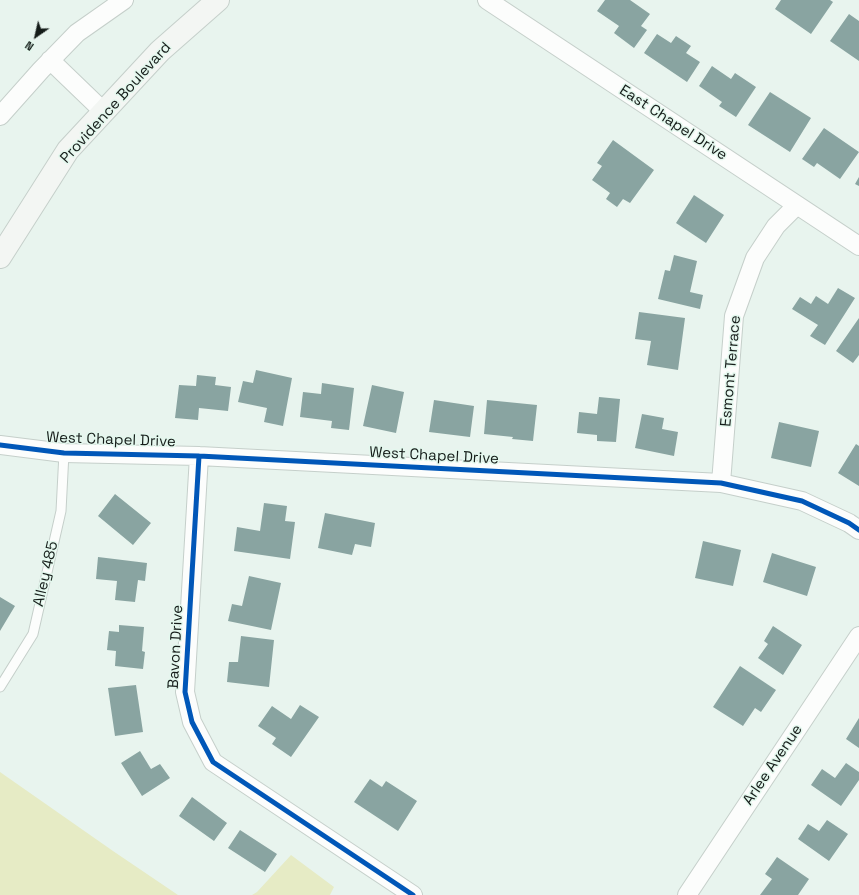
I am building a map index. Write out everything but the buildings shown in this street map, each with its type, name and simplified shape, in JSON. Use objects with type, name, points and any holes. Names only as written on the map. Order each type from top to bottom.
[{"type":"main road","name":"Providence Boulevard","points":[[0,257],[68,150],[160,51],[218,0]]},
{"type":"street","points":[[0,116],[50,60],[77,33],[124,0]]},
{"type":"street","name":"East Chapel Drive","points":[[487,0],[859,246]]},
{"type":"street","points":[[50,60],[104,112]]},
{"type":"street","name":"Esmont Terrace","points":[[722,483],[734,316],[755,258],[776,226],[797,205]]},
{"type":"street","name":"West Chapel Drive","points":[[0,445],[64,453],[199,456],[722,483],[802,501],[849,523],[859,530]]},
{"type":"street","name":"Bavon Drive","points":[[199,456],[185,692],[192,722],[213,762],[413,895]]},
{"type":"street","name":"Arlee Avenue","points":[[687,895],[859,636]]},
{"type":"lane","name":"Alley 485","points":[[0,687],[33,634],[60,511],[64,453]]},
{"type":"green space","points":[[0,772],[113,851],[178,895],[0,895]]},
{"type":"green space","points":[[291,855],[334,887],[330,895],[252,895],[257,892]]},
{"type":"cycle path","points":[[0,445],[64,453],[199,456],[721,483],[802,501],[849,523],[859,530]]},
{"type":"cycle path","points":[[199,456],[185,692],[192,722],[213,762],[413,895]]}]
